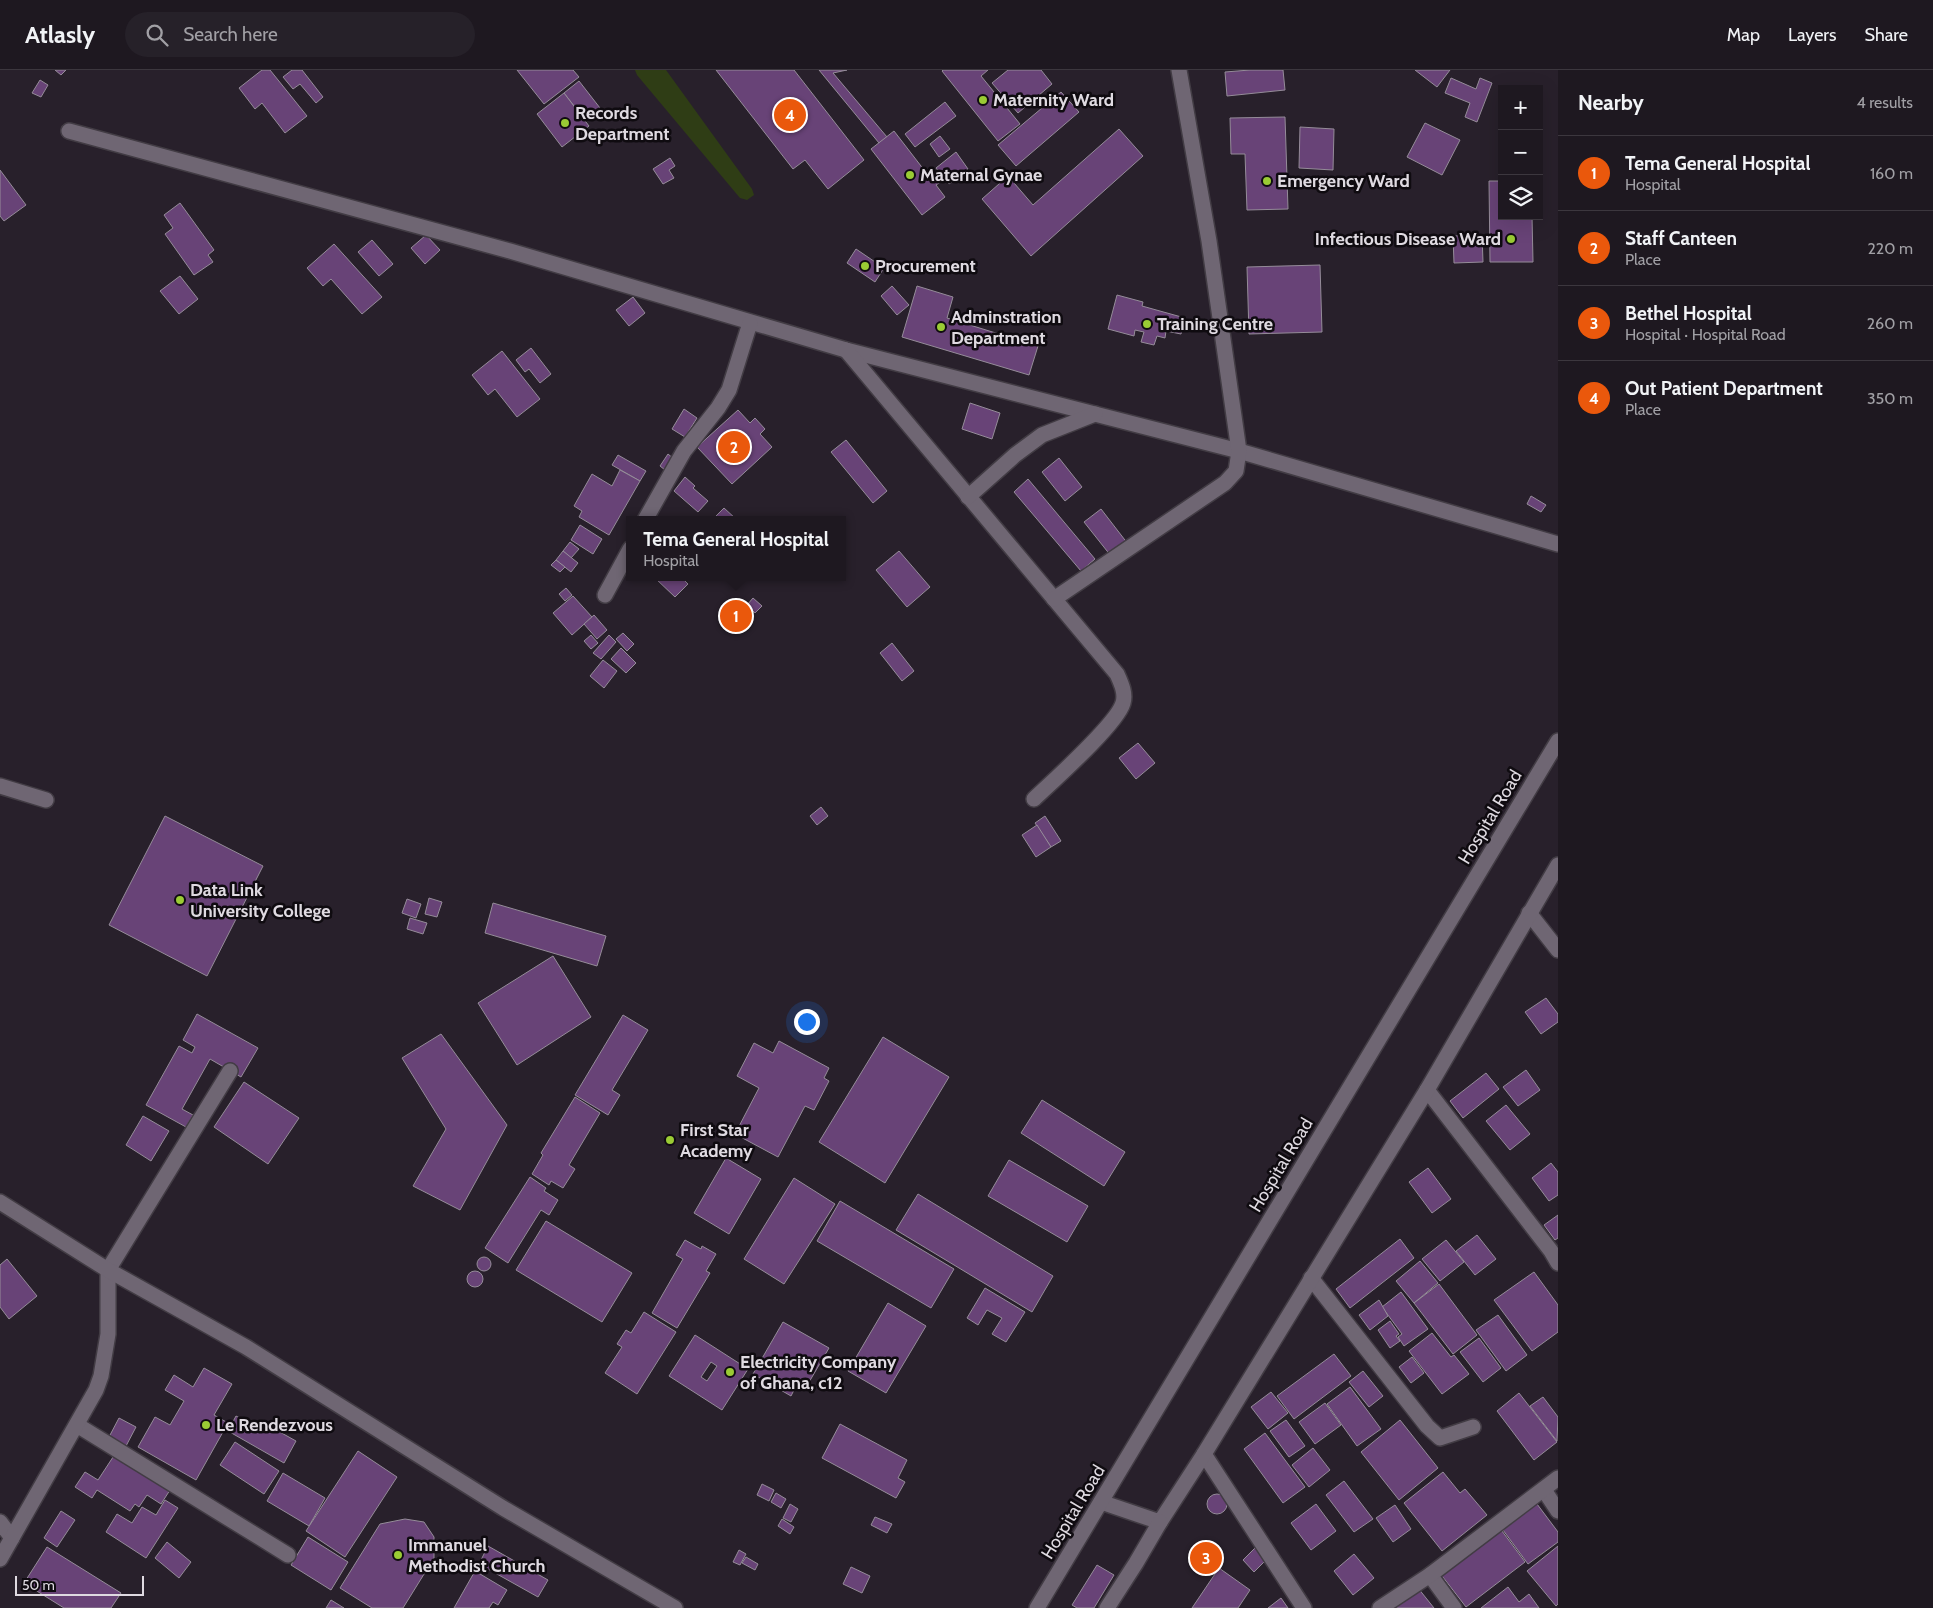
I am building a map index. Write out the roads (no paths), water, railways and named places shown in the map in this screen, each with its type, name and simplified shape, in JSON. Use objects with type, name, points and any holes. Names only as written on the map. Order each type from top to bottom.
[{"type":"street","points":[[1054,599],[1225,483],[1236,471],[1239,451],[1209,241],[1179,70]]},
{"type":"street","points":[[69,131],[510,251],[846,350],[1239,451],[1558,544]]},
{"type":"street","points":[[647,516],[684,451],[718,408],[729,390],[750,323]]},
{"type":"street","points":[[846,350],[1117,674],[1123,688],[1123,703],[1112,721],[1034,799]]},
{"type":"street","points":[[968,497],[1015,455],[1042,435],[1095,414]]},
{"type":"street","points":[[605,595],[626,556]]},
{"type":"street","name":"Hospital Road","points":[[1037,1608],[1558,741]]},
{"type":"street","points":[[0,786],[46,800]]},
{"type":"street","points":[[1107,1608],[1204,1454],[1427,1090],[1558,865]]},
{"type":"street","points":[[1529,913],[1558,950]]},
{"type":"street","points":[[0,1559],[96,1390],[101,1376],[108,1334],[108,1270],[230,1071]]},
{"type":"street","points":[[1427,1090],[1556,1253]]},
{"type":"street","points":[[0,1202],[108,1270],[246,1347],[503,1508],[675,1608]]},
{"type":"street","points":[[1311,1278],[1427,1426],[1440,1438],[1473,1427]]},
{"type":"street","points":[[77,1425],[288,1555]]},
{"type":"street","points":[[1204,1454],[1304,1608]]},
{"type":"street","points":[[1380,1608],[1430,1576],[1558,1478]]},
{"type":"street","points":[[1544,1490],[1558,1510]]},
{"type":"street","points":[[1101,1502],[1160,1522]]},
{"type":"street","points":[[0,1522],[12,1538]]},
{"type":"street","points":[[1430,1576],[1454,1608]]},
{"type":"place","name":"Maternity Ward","points":[[983,100]]},
{"type":"place","name":"Out Patient Department","points":[[790,115]]},
{"type":"place","name":"Records Department","points":[[565,123]]},
{"type":"place","name":"Maternal Gynae","points":[[910,175]]},
{"type":"place","name":"Emergency Ward","points":[[1267,181]]},
{"type":"place","name":"Infectious Disease Ward","points":[[1511,239]]},
{"type":"place","name":"Procurement","points":[[865,266]]},
{"type":"place","name":"Training Centre","points":[[1147,324]]},
{"type":"place","name":"Adminstration Department","points":[[941,327]]},
{"type":"place","name":"Staff Canteen","points":[[734,447]]},
{"type":"place","name":"Tema General Hospital","points":[[736,616]]},
{"type":"place","name":"Data Link University College","points":[[180,900]]},
{"type":"place","name":"First Star Academy","points":[[670,1140]]},
{"type":"place","name":"Electricity Company of Ghana, c12","points":[[730,1372]]},
{"type":"place","name":"Le Rendezvous","points":[[206,1425]]},
{"type":"place","name":"Immanuel Methodist Church","points":[[398,1555]]},
{"type":"place","name":"Bethel Hospital","points":[[1206,1558]]}]
